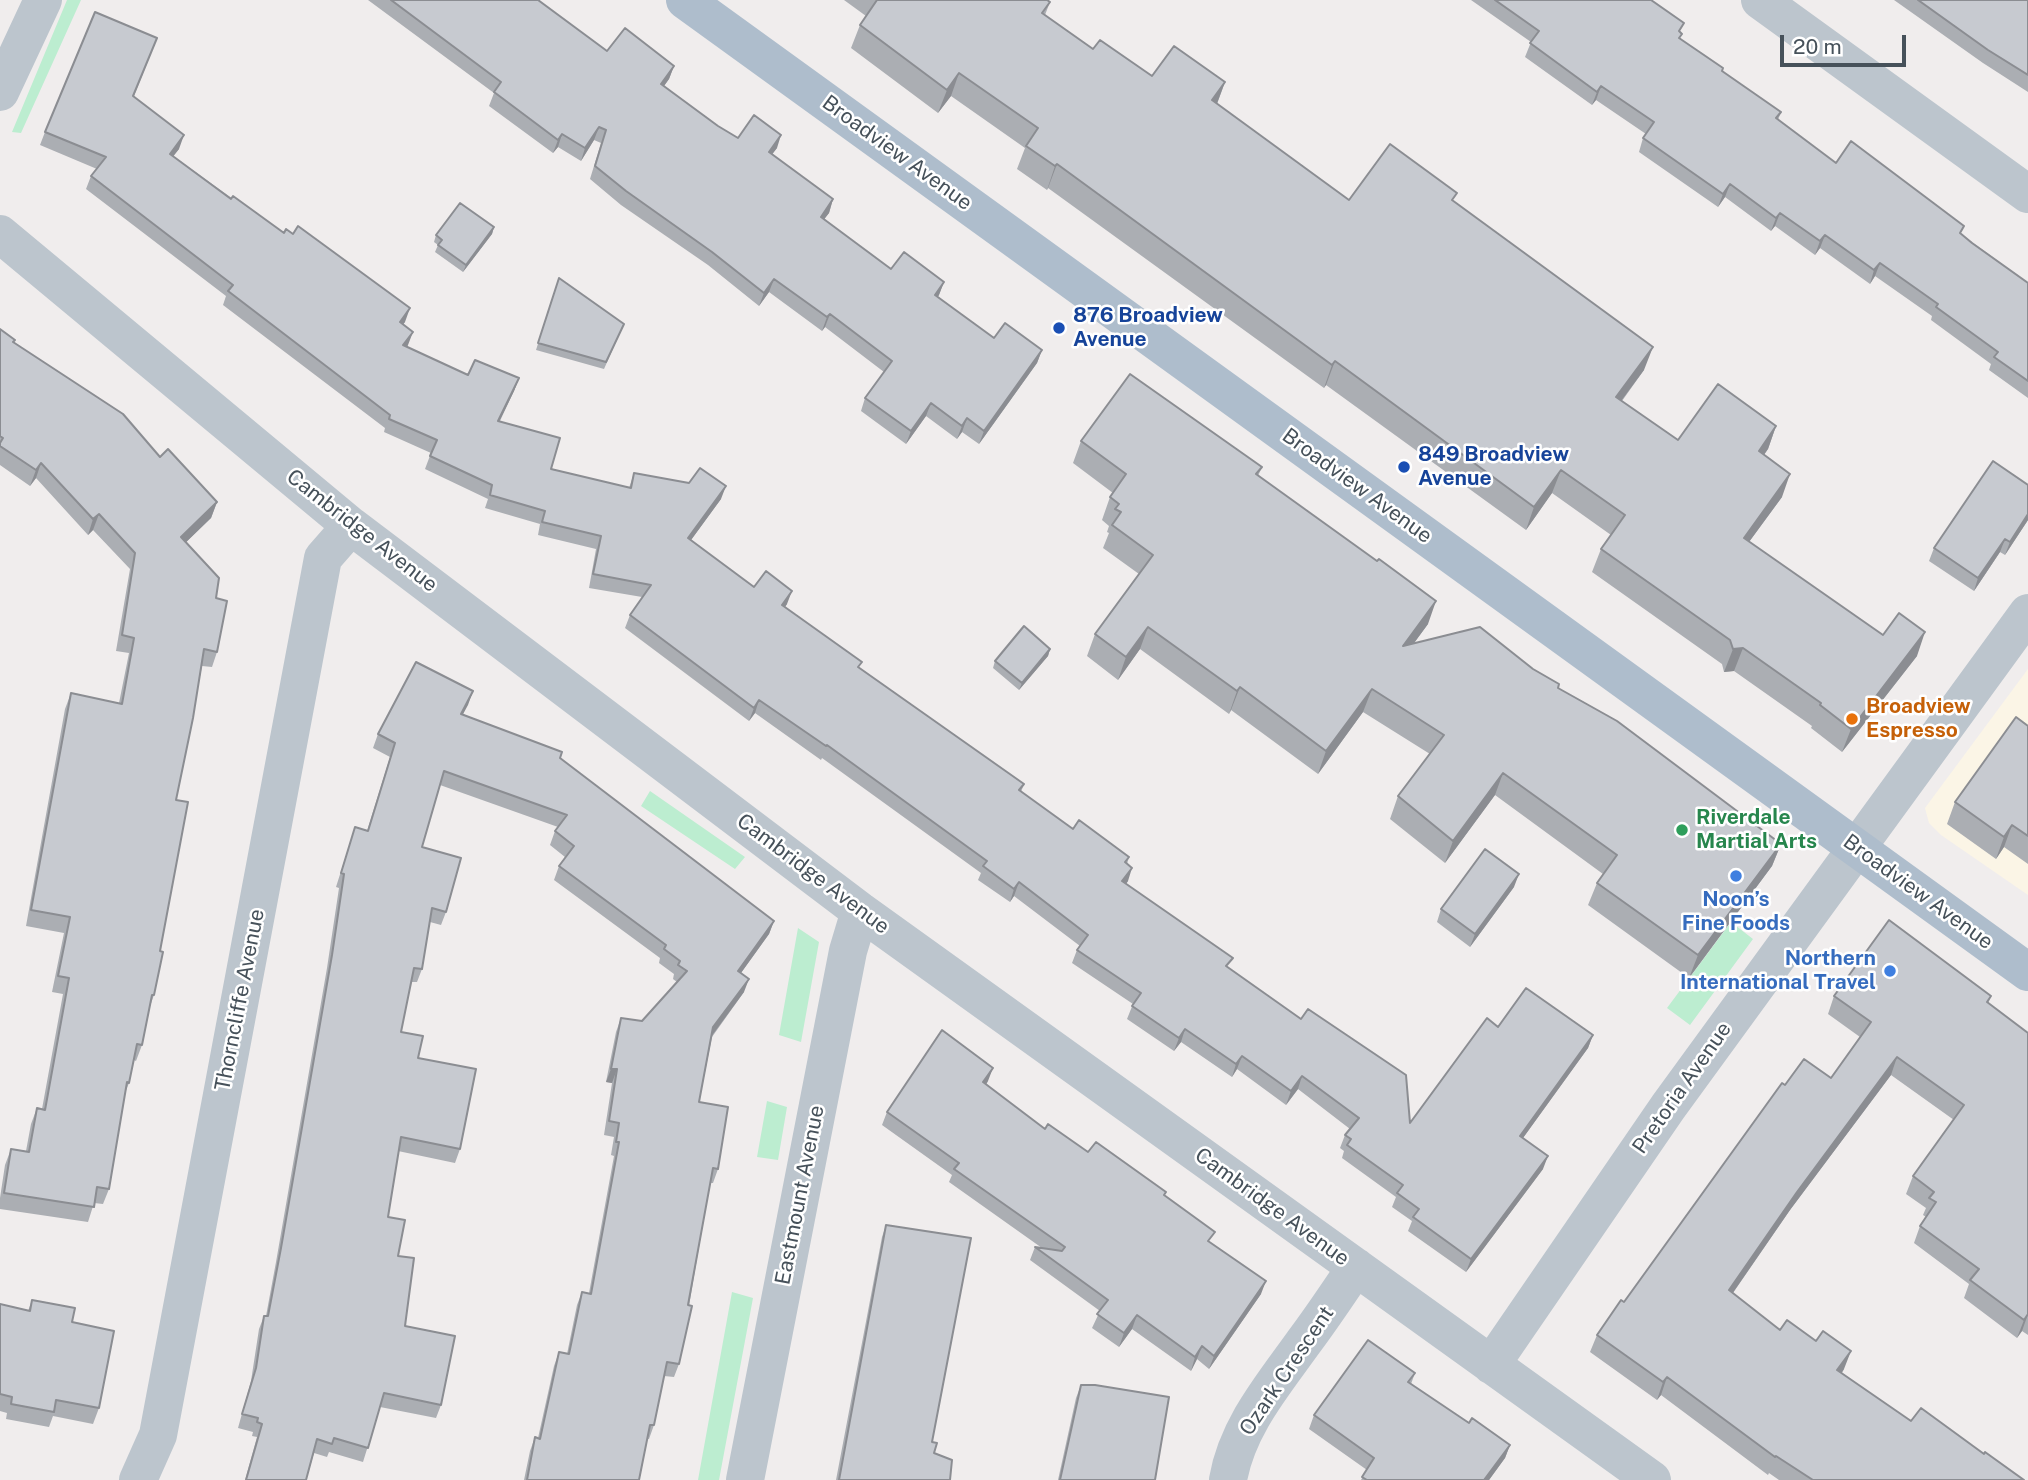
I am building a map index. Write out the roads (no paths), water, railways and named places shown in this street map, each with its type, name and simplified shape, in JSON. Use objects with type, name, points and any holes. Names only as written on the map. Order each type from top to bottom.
[{"type":"main road","name":"Broadview Avenue","points":[[685,0],[2028,972]]},
{"type":"street","points":[[0,92],[43,0]]},
{"type":"street","points":[[1760,0],[2028,194]]},
{"type":"street","name":"Cambridge Avenue","points":[[0,234],[351,526],[860,911],[1652,1480]]},
{"type":"street","name":"Thorncliffe Avenue","points":[[138,1480],[158,1435],[323,558],[351,526]]},
{"type":"street","name":"Pretoria Avenue","points":[[1491,1365],[1668,1107],[2028,613]]},
{"type":"street","name":"Eastmount Avenue","points":[[745,1480],[848,951],[860,911]]},
{"type":"street","name":"Ozark Crescent","points":[[1228,1480],[1242,1433],[1356,1266]]},
{"type":"place","name":"876 Broadview Avenue","points":[[1059,328]]},
{"type":"place","name":"849 Broadview Avenue","points":[[1404,467]]},
{"type":"place","name":"Broadview Espresso","points":[[1852,719]]},
{"type":"place","name":"Riverdale Martial Arts","points":[[1682,830]]},
{"type":"place","name":"Noon’s Fine Foods","points":[[1736,876]]},
{"type":"place","name":"Northern International Travel","points":[[1890,971]]}]
